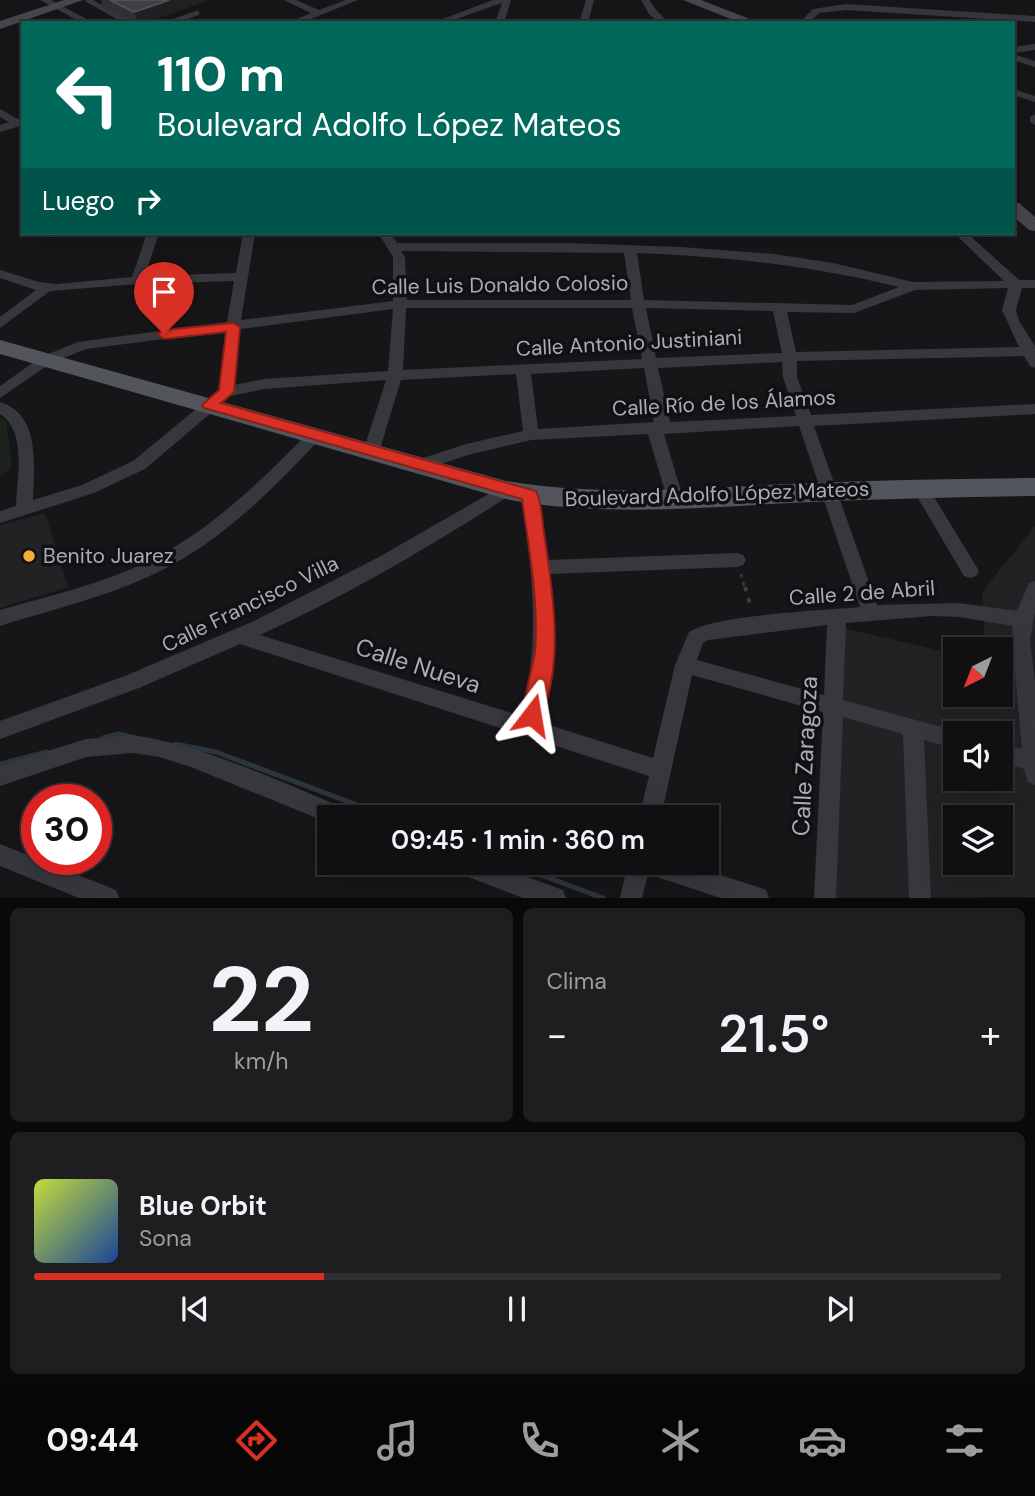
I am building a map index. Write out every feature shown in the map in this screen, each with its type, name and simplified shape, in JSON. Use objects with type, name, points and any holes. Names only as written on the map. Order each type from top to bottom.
[{"type":"main road","name":"Boulevard Adolfo López Mateos","points":[[0,347],[46,360],[218,398],[314,436],[518,493],[586,501],[920,488],[1035,487]]},
{"type":"street","points":[[44,0],[86,21]]},
{"type":"street","points":[[0,25],[76,0]]},
{"type":"street","points":[[288,0],[319,13]]},
{"type":"street","points":[[297,21],[354,0]]},
{"type":"street","points":[[442,21],[501,0]]},
{"type":"street","points":[[500,21],[507,0]]},
{"type":"street","points":[[584,21],[590,0]]},
{"type":"street","points":[[645,0],[662,21]]},
{"type":"street","points":[[689,0],[748,21]]},
{"type":"street","points":[[805,21],[816,12],[846,6],[1035,19]]},
{"type":"street","points":[[1015,50],[1035,47]]},
{"type":"street","points":[[1015,58],[1035,64]]},
{"type":"street","points":[[1015,93],[1035,99]]},
{"type":"street","points":[[0,112],[20,122]]},
{"type":"street","points":[[1035,117],[1035,122]]},
{"type":"street","points":[[0,129],[20,122]]},
{"type":"street","points":[[1015,209],[1035,226]]},
{"type":"street","points":[[137,279],[152,235]]},
{"type":"street","points":[[0,517],[88,489],[139,464],[218,398],[249,235]]},
{"type":"street","points":[[371,452],[395,375],[400,304],[401,268],[395,247],[386,235]]},
{"type":"street","points":[[962,235],[1016,285]]},
{"type":"street","points":[[395,247],[630,248],[774,258],[833,267],[913,286],[1035,284]]},
{"type":"street","points":[[630,248],[650,362],[658,427],[675,498]]},
{"type":"street","points":[[0,274],[46,288],[137,279],[242,277]]},
{"type":"street","points":[[1016,285],[1009,310],[1033,355]]},
{"type":"street","name":"Calle Luis Donaldo Colosio","points":[[0,393],[46,360],[65,351],[102,342],[400,304],[638,304],[854,309],[913,286]]},
{"type":"street","points":[[0,324],[46,288]]},
{"type":"street","points":[[779,307],[789,344],[790,377],[871,612]]},
{"type":"street","name":"Calle Antonio Justiniani","points":[[218,398],[264,384],[395,375],[789,357],[1033,355]]},
{"type":"street","points":[[523,369],[531,435]]},
{"type":"street","points":[[0,407],[12,414],[21,430],[25,457],[24,510]]},
{"type":"street","name":"Calle Río de los Álamos","points":[[420,466],[478,446],[531,435],[1035,409]]},
{"type":"street","points":[[0,618],[114,582],[170,558],[210,533],[259,493],[314,436]]},
{"type":"street","points":[[920,488],[970,571]]},
{"type":"street","points":[[518,493],[540,567],[545,649],[537,702],[528,729]]},
{"type":"street","name":"Calle Francisco Villa","points":[[0,730],[93,699],[239,636],[518,493]]},
{"type":"street","points":[[540,567],[737,560]]},
{"type":"street","points":[[1013,759],[1034,769],[1029,664],[1023,620],[1035,589]]},
{"type":"street","name":"Calle 2 de Abril","points":[[685,665],[696,638],[704,633],[755,625],[871,612],[959,610],[1023,620]]},
{"type":"street","name":"Calle Zaragoza","points":[[825,898],[835,706],[836,616]]},
{"type":"street","name":"Calle Nueva","points":[[239,636],[662,770]]},
{"type":"street","points":[[653,805],[685,665],[943,737]]},
{"type":"street","points":[[913,729],[920,898]]},
{"type":"street","points":[[0,776],[86,748],[133,744],[159,748],[192,758],[317,807]]},
{"type":"street","points":[[0,855],[107,898]]},
{"type":"street","points":[[493,875],[555,898]]},
{"type":"street","points":[[631,898],[636,875]]},
{"type":"street","points":[[685,875],[758,898]]},
{"type":"lane","points":[[88,0],[125,21]]},
{"type":"lane","points":[[94,4],[105,0]]},
{"type":"lane","points":[[175,21],[197,13]]},
{"type":"path","points":[[737,560],[755,625]]},
{"type":"shaded area","points":[[0,418],[6,420],[12,466],[0,478]]},
{"type":"shaded area","name":"Benito Juarez","points":[[45,513],[68,587],[0,608],[0,525]]},
{"type":"shaded area","points":[[1035,526],[1035,897],[816,898],[830,625],[943,651],[943,707],[1013,707],[1013,637],[984,637],[982,592]]},
{"type":"building","points":[[110,0],[169,0],[134,12]]},
{"type":"waterway","points":[[103,738],[119,734],[132,737]]},
{"type":"waterway","points":[[175,744],[216,752],[357,805]]},
{"type":"waterway","points":[[0,764],[47,752]]},
{"type":"waterway","points":[[541,875],[603,898]]},
{"type":"place","name":"Benito Juarez","points":[[29,556]]},
{"type":"route","points":[[164,334],[233,327],[226,392],[209,405],[530,495],[540,567],[545,649],[537,702],[532,715]]}]
